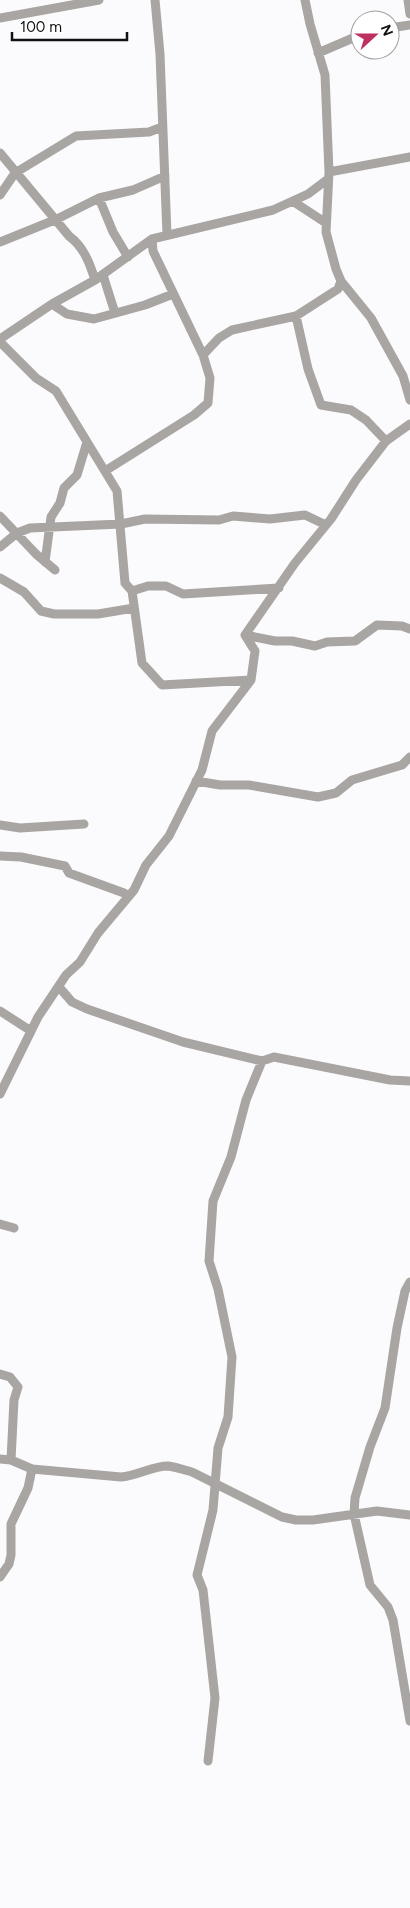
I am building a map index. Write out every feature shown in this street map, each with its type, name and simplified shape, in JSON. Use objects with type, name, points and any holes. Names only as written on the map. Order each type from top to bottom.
[{"type":"street","points":[[0,18],[76,2],[99,0]]},
{"type":"street","points":[[155,0],[167,235]]},
{"type":"street","points":[[305,0],[325,75],[329,175],[326,232],[341,281],[371,318],[403,376],[410,400]]},
{"type":"street","points":[[408,0],[410,14]]},
{"type":"street","points":[[318,52],[350,39]]},
{"type":"street","points":[[0,195],[15,173],[76,136],[149,132],[162,127]]},
{"type":"street","points":[[0,153],[15,173],[26,182],[57,219],[69,236],[76,241],[99,278],[115,313]]},
{"type":"street","points":[[251,680],[162,685],[142,663],[132,591],[125,583],[117,491],[56,390],[36,378],[0,340],[52,304],[99,278],[152,239],[223,223],[294,202],[329,175],[410,156]]},
{"type":"street","points":[[0,242],[57,219],[99,198],[133,190],[165,176]]},
{"type":"street","points":[[99,198],[113,232],[128,258]]},
{"type":"street","points":[[294,202],[326,223]]},
{"type":"street","points":[[105,471],[194,415],[208,403],[210,378],[203,356],[153,251],[152,239]]},
{"type":"street","points":[[203,356],[219,338],[232,330],[296,316],[338,289],[341,281]]},
{"type":"street","points":[[52,304],[67,314],[94,320],[173,294]]},
{"type":"street","points":[[296,316],[308,369],[321,405],[351,410],[366,420],[386,441]]},
{"type":"street","points":[[245,634],[295,563],[326,526],[356,480],[386,441],[410,424]]},
{"type":"street","points":[[45,562],[49,527],[64,488],[77,475],[87,442]]},
{"type":"street","points":[[0,547],[16,534],[30,528],[121,524],[145,520],[219,520],[234,516],[270,519],[305,515],[326,526]]},
{"type":"street","points":[[0,516],[16,534],[55,570]]},
{"type":"street","points":[[0,578],[24,592],[41,611],[54,614],[98,614],[134,608]]},
{"type":"street","points":[[132,591],[148,586],[166,586],[183,594],[279,588]]},
{"type":"street","points":[[245,634],[275,642],[292,641],[315,646],[327,642],[355,641],[377,626],[402,626],[410,629]]},
{"type":"street","points":[[0,1094],[31,1031],[59,987],[127,896],[134,890],[146,865],[170,836],[196,781],[212,731],[251,680],[255,651],[245,634]]},
{"type":"street","points":[[196,781],[220,785],[249,785],[318,797],[336,793],[352,780],[402,765],[410,757]]},
{"type":"street","points":[[0,825],[20,828],[84,824]]},
{"type":"street","points":[[0,856],[22,857],[64,866],[69,872],[124,893],[127,896]]},
{"type":"street","points":[[59,987],[72,1002],[87,1009],[183,1042],[262,1061],[274,1057],[390,1080],[410,1081]]},
{"type":"street","points":[[0,1011],[31,1031]]},
{"type":"street","points":[[208,1761],[215,1698],[204,1590],[197,1576],[213,1510],[218,1448],[228,1417],[232,1357],[218,1290],[209,1260],[213,1201],[231,1157],[246,1100],[262,1061]]},
{"type":"street","points":[[0,1224],[14,1228]]},
{"type":"street","points":[[410,1282],[405,1291],[399,1319],[385,1408],[370,1447],[355,1498],[354,1514],[370,1586],[388,1607],[393,1620],[410,1721]]},
{"type":"street","points":[[0,1374],[10,1376],[18,1387],[14,1400],[11,1460]]},
{"type":"street","points":[[0,1459],[11,1460],[32,1469],[121,1477],[167,1466],[192,1472],[282,1517],[296,1520],[377,1511],[410,1516]]},
{"type":"street","points":[[0,1577],[11,1555],[11,1524],[28,1488],[32,1469]]}]
